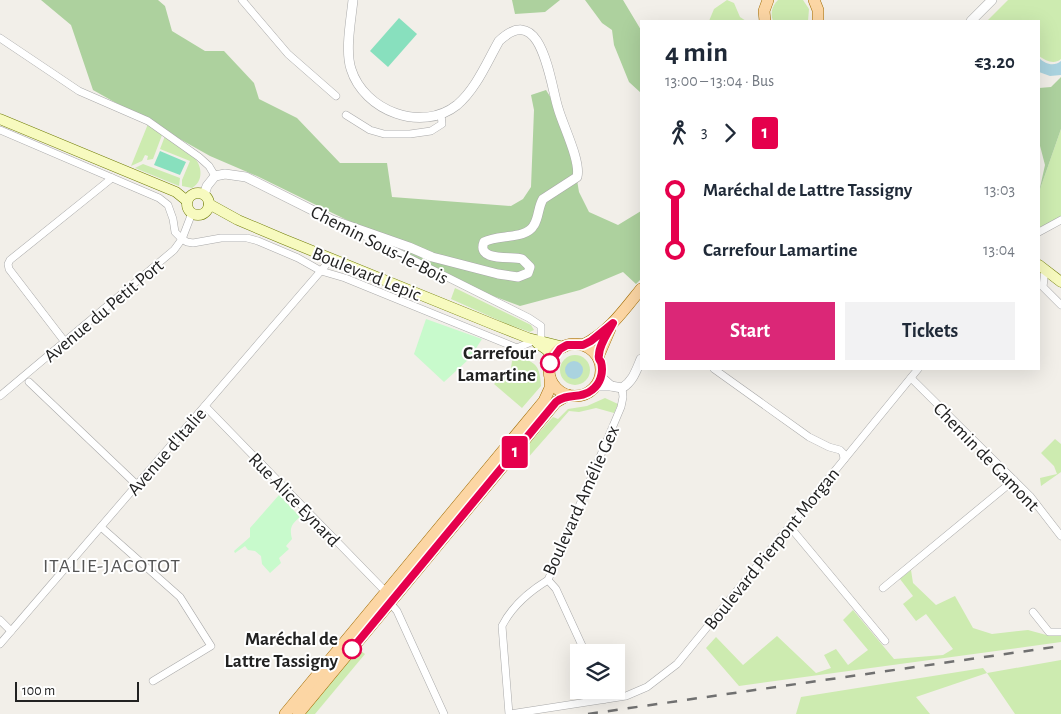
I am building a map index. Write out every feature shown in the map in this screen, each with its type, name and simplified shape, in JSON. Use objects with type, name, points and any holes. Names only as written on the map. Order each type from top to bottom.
[{"type":"main road","points":[[765,20],[764,11],[768,0]]},
{"type":"main road","points":[[814,0],[818,10],[818,20]]},
{"type":"main road","points":[[0,119],[176,192],[188,200]]},
{"type":"main road","points":[[192,194],[209,194],[202,214],[194,214],[188,208],[188,200],[192,194]]},
{"type":"main road","name":"Boulevard Lepic","points":[[209,194],[283,239],[538,341],[564,347]]},
{"type":"main road","points":[[583,345],[599,336],[613,323],[640,290]]},
{"type":"main road","points":[[598,357],[613,323]]},
{"type":"main road","points":[[538,341],[552,358]]},
{"type":"main road","points":[[298,714],[544,401],[550,388],[549,368],[556,352],[572,344],[583,345],[598,357],[601,363],[598,382],[583,395],[568,395],[557,389],[550,378]]},
{"type":"main road","points":[[285,714],[388,598],[556,402],[568,395]]},
{"type":"street","points":[[242,0],[288,54],[336,96]]},
{"type":"street","points":[[345,225],[455,264],[518,277],[528,273],[530,267],[522,259],[490,256],[483,249],[484,242],[491,237],[523,234],[530,230],[535,225],[543,199],[577,177],[578,164],[558,108],[545,55],[538,38],[528,30],[521,29],[506,34],[499,41],[469,93],[456,106],[441,114],[422,118],[405,116],[394,114],[374,101],[359,84],[351,70],[348,59],[353,0]]},
{"type":"street","points":[[972,20],[992,0]]},
{"type":"street","points":[[0,38],[62,82],[148,121],[204,161],[209,194]]},
{"type":"street","points":[[346,115],[370,130],[384,134],[410,134],[431,131],[442,124],[441,114]]},
{"type":"street","points":[[0,130],[159,198],[168,205],[175,232],[182,240]]},
{"type":"street","name":"Chemin Sous-le-Bois","points":[[209,194],[237,175],[246,177],[528,318],[540,326],[538,341]]},
{"type":"street","points":[[65,342],[9,269],[8,264],[10,260],[112,178]]},
{"type":"street","name":"Avenue du Petit Port","points":[[0,396],[174,250],[182,240],[194,214]]},
{"type":"street","points":[[1040,231],[1061,220]]},
{"type":"street","name":"Boulevard Lepic","points":[[182,240],[193,243],[221,238],[252,239],[298,258],[321,271],[345,278],[517,348],[538,341]]},
{"type":"street","name":"Avenue d'Italie","points":[[0,644],[332,258]]},
{"type":"street","points":[[1041,267],[1043,287],[1061,305]]},
{"type":"street","points":[[598,382],[622,388],[633,377],[640,361]]},
{"type":"street","points":[[715,370],[809,437],[828,447],[840,450],[843,453],[844,459]]},
{"type":"street","name":"Boulevard Pierpont Morgan","points":[[510,714],[626,696],[647,687],[677,664],[917,370]]},
{"type":"street","name":"Chemin de Gamont","points":[[911,378],[1030,496],[1061,536]]},
{"type":"street","points":[[29,382],[137,486]]},
{"type":"street","name":"Boulevard Amélie Gex","points":[[510,714],[502,626],[506,618],[530,592],[548,580],[621,407],[622,388]]},
{"type":"street","name":"Rue Alice Eynard","points":[[205,406],[388,598],[397,611],[444,714]]},
{"type":"street","points":[[883,588],[1014,480]]},
{"type":"street","points":[[101,527],[180,598],[211,646],[154,681]]},
{"type":"street","points":[[790,527],[885,641]]},
{"type":"street","points":[[548,580],[556,589],[580,644]]},
{"type":"street","points":[[1034,612],[1049,632],[1061,632]]},
{"type":"street","points":[[0,620],[11,631]]},
{"type":"green space","points":[[41,0],[158,0],[165,6],[172,31],[205,51],[224,51],[254,83],[259,99],[297,118],[340,163],[387,163],[392,197],[511,206],[523,199],[531,187],[534,110],[531,95],[546,90],[559,111],[573,156],[579,192],[589,212],[618,225],[640,212],[640,280],[636,284],[623,272],[580,290],[520,306],[482,292],[436,271],[395,245],[357,225],[259,177],[210,156],[93,90],[71,25]]},
{"type":"green space","points":[[512,0],[560,0],[545,12],[515,14]]},
{"type":"green space","points":[[585,0],[623,0],[640,28],[640,92],[629,82],[614,45],[612,30],[602,23]]},
{"type":"green space","points":[[727,0],[734,3],[740,17],[744,20],[709,20],[714,9]]},
{"type":"green space","points":[[778,0],[803,0],[809,9],[808,20],[773,20],[772,10]]},
{"type":"green space","points":[[1008,0],[1061,0],[1061,59],[1056,62],[1050,62],[1040,57],[1040,20],[988,20]]},
{"type":"green space","points":[[399,18],[417,34],[388,67],[370,51]]},
{"type":"green space","points":[[1061,77],[1061,129],[1040,189],[1045,165],[1040,146],[1040,88],[1051,87]]},
{"type":"green space","points":[[148,124],[162,135],[153,159],[147,160],[148,156],[145,155],[142,161],[131,166]]},
{"type":"green space","points":[[1061,129],[1061,216],[1040,228],[1040,189]]},
{"type":"green space","points":[[165,136],[188,151],[197,161],[200,178],[192,188],[182,186],[182,180],[190,161],[160,149]]},
{"type":"green space","points":[[160,151],[186,162],[180,175],[154,165]]},
{"type":"green space","points":[[143,164],[180,178],[179,186],[135,168]]},
{"type":"green space","points":[[455,288],[531,325],[534,330],[530,332],[507,324],[451,299]]},
{"type":"green space","points":[[426,319],[482,339],[469,359],[444,382],[414,354]]},
{"type":"green space","points":[[513,354],[534,364],[537,367],[540,378],[541,386],[522,408],[494,384],[511,368]]},
{"type":"green space","points":[[575,355],[586,359],[590,370],[586,381],[575,385],[564,381],[560,370],[564,359]]},
{"type":"green space","points":[[605,398],[618,404],[614,413],[596,408],[579,412],[569,411],[519,468],[512,463],[553,417],[558,419],[568,409],[587,406]]},
{"type":"green space","points":[[1055,439],[1061,444],[1061,472],[1041,486],[1040,478],[1057,474],[1054,466],[1041,453]]},
{"type":"green space","points":[[279,495],[300,517],[292,526],[292,539],[286,546],[289,549],[279,558],[281,563],[270,573],[262,564],[261,556],[255,551],[248,550],[245,546],[235,553],[234,551],[250,537],[250,528]]},
{"type":"green space","points":[[911,570],[913,583],[936,605],[955,596],[973,628],[992,634],[1028,630],[1050,636],[1061,636],[1061,642],[739,686],[706,648],[716,637],[743,665],[777,636],[816,673],[831,668],[824,655],[836,649],[848,665],[868,650],[843,620],[853,610],[894,659],[943,655],[953,649],[926,614],[916,621],[903,604],[913,596],[900,579]]},
{"type":"green space","points":[[358,649],[365,654],[315,714],[304,714]]},
{"type":"green space","points":[[1061,660],[1061,714],[1015,714],[987,673]]},
{"type":"green space","points":[[983,668],[987,673],[916,697],[930,714],[796,714],[801,697]]},
{"type":"water","points":[[1040,59],[1050,64],[1061,61],[1061,75],[1050,76],[1040,72]]},
{"type":"water","points":[[574,361],[582,366],[583,370],[578,378],[574,379],[566,374],[565,370],[570,362]]},
{"type":"railway","points":[[588,714],[1061,646]]},
{"type":"bus line","name":"1","points":[[352,649],[556,402],[568,395],[583,395],[590,392],[596,386],[601,377],[602,370],[598,357],[600,349],[613,323],[599,336],[583,345],[572,344],[560,349],[556,352],[550,363]]},
{"type":"place","name":"Carrefour Lamartine","points":[[550,363]]},
{"type":"place","name":"Maréchal de Lattre Tassigny","points":[[352,649]]},
{"type":"district","name":"ITALIE-JACOTOT","points":[[112,565]]}]
